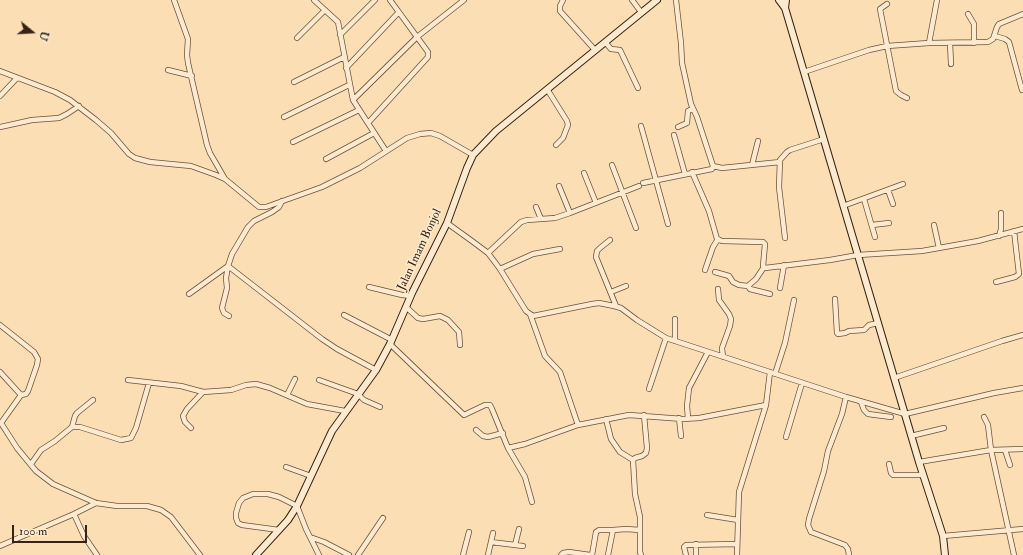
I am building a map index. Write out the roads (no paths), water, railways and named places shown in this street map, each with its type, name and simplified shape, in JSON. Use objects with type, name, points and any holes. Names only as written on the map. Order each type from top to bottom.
[{"type":"main road","name":"Jalan Imam Bonjol","points":[[256,555],[279,530],[297,506],[325,443],[345,411],[376,370],[391,342],[410,296],[447,223],[473,155],[496,131],[657,0]]},
{"type":"main road","points":[[779,0],[786,8]]},
{"type":"main road","points":[[786,0],[786,8],[843,206],[919,462],[943,536],[945,555]]},
{"type":"street","points":[[174,0],[188,39],[187,55],[207,145],[225,179]]},
{"type":"street","points":[[314,0],[338,22],[353,100],[386,151]]},
{"type":"street","points":[[340,35],[374,0]]},
{"type":"street","points":[[368,123],[428,57],[428,52],[398,13],[390,0]]},
{"type":"street","points":[[353,100],[416,37],[464,0]]},
{"type":"street","points":[[563,0],[560,6],[560,11],[596,50]]},
{"type":"street","points":[[632,0],[641,12]]},
{"type":"street","points":[[676,0],[682,63],[692,108],[697,117],[713,166]]},
{"type":"street","points":[[928,43],[937,0]]},
{"type":"street","points":[[887,4],[880,9],[896,91],[901,96],[907,98]]},
{"type":"street","points":[[297,38],[325,10]]},
{"type":"street","points":[[346,68],[398,13]]},
{"type":"street","points":[[968,14],[974,24],[974,43]]},
{"type":"street","points":[[804,72],[869,50],[887,46],[928,43],[988,42],[995,36],[999,24],[1023,14]]},
{"type":"street","points":[[995,36],[1009,42],[1022,90]]},
{"type":"street","points":[[605,42],[611,49],[620,50],[638,88]]},
{"type":"street","points":[[950,43],[951,64]]},
{"type":"street","points":[[294,82],[344,57]]},
{"type":"street","points":[[168,70],[192,76]]},
{"type":"street","points":[[0,71],[62,96],[79,106],[106,129],[129,154],[135,158],[150,162],[191,166],[202,169],[225,179],[259,207],[266,207],[338,180],[414,135],[431,133],[448,140],[473,155]]},
{"type":"street","points":[[0,96],[17,78]]},
{"type":"street","points":[[284,117],[350,85]]},
{"type":"street","points":[[547,89],[568,125],[563,138],[556,145]]},
{"type":"street","points":[[0,127],[32,120],[59,118],[79,106]]},
{"type":"street","points":[[678,127],[687,123],[688,111],[692,108]]},
{"type":"street","points":[[293,142],[359,110]]},
{"type":"street","points":[[641,126],[668,224]]},
{"type":"street","points":[[326,159],[374,133]]},
{"type":"street","points":[[674,135],[685,174]]},
{"type":"street","points":[[785,238],[779,187],[780,162],[782,157],[787,152],[824,139]]},
{"type":"street","points":[[752,165],[758,141]]},
{"type":"street","points":[[488,253],[521,222],[527,220],[555,218],[570,214],[641,184],[712,168],[713,166],[720,168],[780,162]]},
{"type":"street","points":[[612,165],[636,228]]},
{"type":"street","points":[[692,172],[710,211],[718,239],[705,270]]},
{"type":"street","points":[[584,173],[596,203]]},
{"type":"street","points":[[843,206],[903,184]]},
{"type":"street","points":[[559,186],[570,214]]},
{"type":"street","points":[[888,190],[893,204]]},
{"type":"street","points":[[864,199],[875,237]]},
{"type":"street","points":[[229,316],[224,313],[222,308],[227,288],[226,275],[232,254],[248,227],[254,221],[279,207],[282,201]]},
{"type":"street","points":[[536,207],[540,219]]},
{"type":"street","points":[[999,236],[1001,229],[1001,213]]},
{"type":"street","points":[[447,223],[488,253],[500,269],[526,311],[530,314],[537,316],[599,303],[616,306],[666,338],[802,384],[905,414],[994,393],[1023,388]]},
{"type":"street","points":[[872,226],[889,223]]},
{"type":"street","points":[[934,225],[939,248]]},
{"type":"street","points":[[764,267],[830,260],[858,255],[904,253],[939,248],[999,236],[1023,229]]},
{"type":"street","points":[[996,282],[1015,277],[1019,274],[1014,231]]},
{"type":"street","points":[[718,239],[722,241],[763,242],[765,244],[764,267],[756,280],[748,286]]},
{"type":"street","points":[[610,240],[600,248],[596,254],[616,306]]},
{"type":"street","points":[[500,269],[534,254],[560,249]]},
{"type":"street","points":[[780,288],[784,265]]},
{"type":"street","points":[[189,294],[228,266]]},
{"type":"street","points":[[228,266],[322,339],[376,370]]},
{"type":"street","points":[[715,272],[729,276],[733,282],[739,285],[748,286],[750,289],[770,294]]},
{"type":"street","points":[[611,292],[626,286]]},
{"type":"street","points":[[369,287],[410,296]]},
{"type":"street","points":[[718,289],[719,300],[731,319],[722,348],[723,357]]},
{"type":"street","points":[[835,299],[838,334],[849,331],[864,330],[868,326],[878,323]]},
{"type":"street","points":[[737,555],[739,492],[766,405],[773,373],[785,342],[794,300]]},
{"type":"street","points":[[406,307],[418,318],[423,319],[436,316],[443,317],[448,320],[459,332],[460,345]]},
{"type":"street","points":[[530,314],[545,356],[560,372],[578,425]]},
{"type":"street","points":[[344,315],[391,342],[464,415],[485,405],[490,406],[503,432],[504,440],[525,477],[532,502]]},
{"type":"street","points":[[675,320],[675,341]]},
{"type":"street","points":[[0,325],[27,346],[37,356],[38,364],[32,383],[27,392],[21,395],[1,423],[17,448],[36,471],[53,484],[96,503],[122,506],[147,506],[161,510],[171,517],[200,555]]},
{"type":"street","points":[[894,378],[1002,340],[1023,335]]},
{"type":"street","points":[[649,388],[666,338]]},
{"type":"street","points":[[688,418],[687,406],[689,388],[708,352]]},
{"type":"street","points":[[0,372],[21,395]]},
{"type":"street","points":[[287,395],[295,379]]},
{"type":"street","points":[[128,380],[181,386],[203,392],[231,390],[250,384],[260,385],[307,404],[345,411]]},
{"type":"street","points":[[319,380],[358,394],[364,400],[380,407]]},
{"type":"street","points":[[72,426],[80,427],[121,440],[131,438],[136,428],[149,383]]},
{"type":"street","points":[[786,437],[802,384]]},
{"type":"street","points":[[191,428],[185,422],[183,416],[187,409],[203,392]]},
{"type":"street","points":[[846,397],[842,414],[828,451],[824,471],[808,525],[811,532],[845,545],[848,549],[849,555]]},
{"type":"street","points":[[31,464],[41,450],[55,441],[72,426],[77,413],[93,400]]},
{"type":"street","points":[[861,402],[864,410],[868,414],[891,416]]},
{"type":"street","points":[[508,448],[525,444],[578,425],[629,415],[688,418],[711,416],[766,405]]},
{"type":"street","points":[[633,460],[646,453],[647,448],[644,415]]},
{"type":"street","points":[[984,417],[988,425],[991,450],[1014,555]]},
{"type":"street","points":[[679,418],[681,436]]},
{"type":"street","points":[[606,419],[611,439],[620,452],[633,460]]},
{"type":"street","points":[[912,436],[944,428]]},
{"type":"street","points":[[476,430],[488,437],[503,432]]},
{"type":"street","points":[[919,462],[991,450],[1023,449]]},
{"type":"street","points":[[1005,450],[1010,465]]},
{"type":"street","points":[[633,460],[634,490],[640,517],[642,555]]},
{"type":"street","points":[[889,464],[890,473],[893,475],[923,475]]},
{"type":"street","points":[[286,467],[311,476]]},
{"type":"street","points":[[279,530],[239,524],[236,521],[236,513],[241,500],[248,495],[260,493],[275,495],[297,506],[319,555]]},
{"type":"street","points":[[0,546],[96,503]]},
{"type":"street","points":[[74,514],[84,536],[96,555]]},
{"type":"street","points":[[707,515],[738,520]]},
{"type":"street","points":[[358,555],[383,518]]},
{"type":"street","points":[[516,545],[519,529]]},
{"type":"street","points":[[943,536],[1023,529]]},
{"type":"street","points":[[561,555],[569,552],[591,555],[596,532],[599,530],[640,530]]},
{"type":"street","points":[[608,555],[614,530]]},
{"type":"street","points":[[463,555],[469,532]]},
{"type":"street","points":[[488,555],[493,533]]},
{"type":"street","points":[[310,537],[336,547],[349,555]]},
{"type":"street","points":[[491,542],[523,546]]},
{"type":"street","points":[[696,544],[696,555]]},
{"type":"street","points":[[686,555],[685,545],[737,544]]}]
